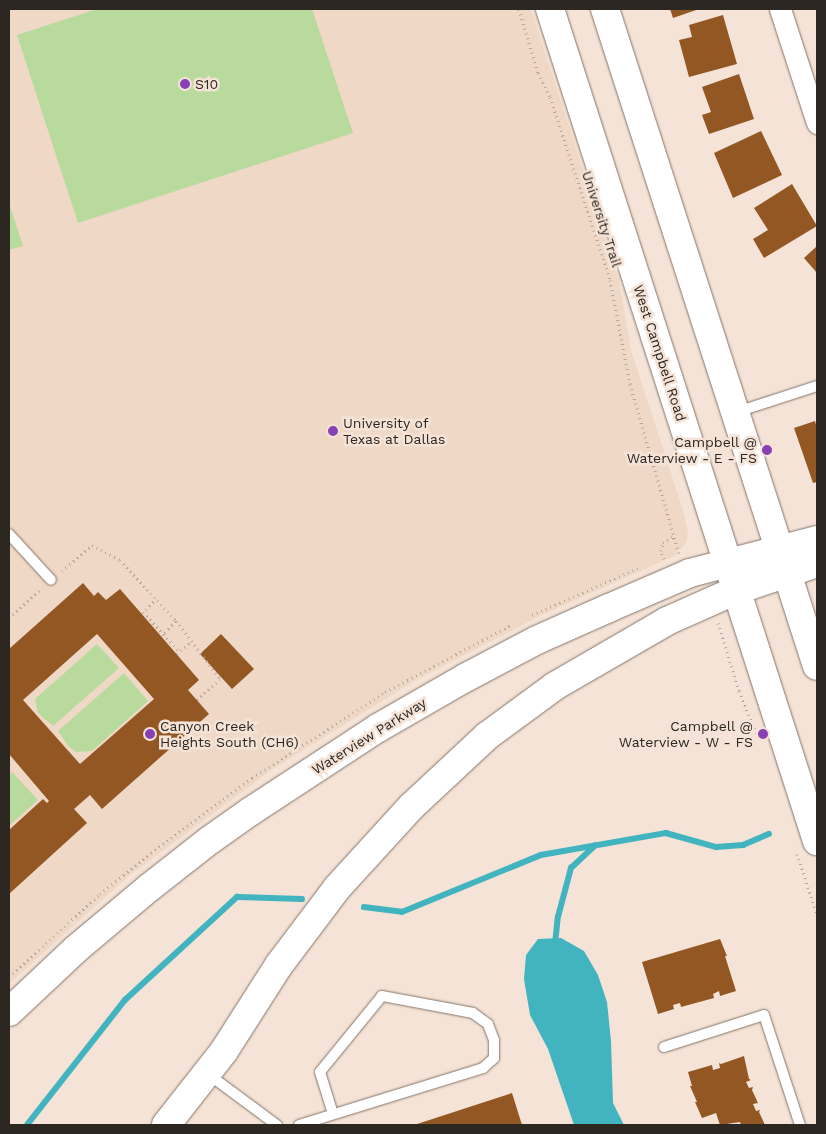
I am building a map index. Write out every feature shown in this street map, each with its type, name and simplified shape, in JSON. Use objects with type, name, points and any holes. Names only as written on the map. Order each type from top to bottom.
[{"type":"main road","name":"West Campbell Road","points":[[550,9],[817,841]]},
{"type":"main road","points":[[605,9],[817,666]]},
{"type":"main road","points":[[166,1125],[207,1074],[295,942],[337,888],[384,835],[455,764],[525,707],[592,663],[667,621],[737,590],[817,540]]},
{"type":"main road","name":"Waterview Parkway","points":[[9,1012],[76,949],[210,840],[378,728],[465,678],[537,640],[690,573],[728,563],[784,562]]},
{"type":"main road","points":[[784,562],[817,563]]},
{"type":"street","points":[[780,9],[817,123]]},
{"type":"lane","points":[[735,413],[817,386]]},
{"type":"lane","points":[[11,540],[51,580]]},
{"type":"lane","points":[[299,1125],[483,1068],[494,1058],[494,1040],[488,1024],[473,1013],[382,996],[320,1072],[334,1114]]},
{"type":"lane","points":[[664,1048],[764,1015],[800,1125]]},
{"type":"lane","points":[[207,1074],[277,1125]]},
{"type":"path","name":"University Trail","points":[[519,9],[538,74],[550,97],[610,280],[630,384],[648,440],[679,556]]},
{"type":"path","points":[[664,560],[661,552],[663,543],[673,537]]},
{"type":"path","points":[[92,545],[120,560],[176,622],[220,679],[197,700]]},
{"type":"path","points":[[156,599],[142,613],[178,653],[191,642]]},
{"type":"path","points":[[162,635],[176,622]]},
{"type":"shaded area","name":"University of Texas at Dallas","points":[[9,9],[531,9],[619,281],[631,350],[684,513],[688,534],[685,544],[674,556],[540,616],[416,680],[273,769],[129,876],[9,984]]},
{"type":"green space","name":"S10","points":[[97,9],[312,9],[353,133],[78,223],[17,35]]},
{"type":"green space","points":[[9,203],[23,246],[9,250]]},
{"type":"green space","points":[[97,644],[119,668],[53,726],[38,713],[35,699]]},
{"type":"green space","points":[[124,673],[148,701],[92,751],[76,752],[68,746],[58,731]]},
{"type":"green space","points":[[12,772],[38,800],[9,826],[9,775]]},
{"type":"water","points":[[561,938],[584,951],[598,975],[607,1002],[611,1041],[613,1103],[624,1125],[574,1125],[548,1049],[530,1015],[524,979],[526,955],[538,939]]},
{"type":"building","points":[[670,9],[699,9],[673,18]]},
{"type":"building","points":[[723,15],[737,64],[689,77],[679,40],[692,37],[689,25]]},
{"type":"building","points":[[739,74],[754,119],[709,134],[702,115],[711,112],[702,87]]},
{"type":"building","points":[[761,131],[782,175],[733,198],[714,153]]},
{"type":"building","points":[[792,184],[817,226],[764,258],[753,239],[768,230],[754,208]]},
{"type":"building","points":[[817,246],[817,273],[804,258]]},
{"type":"building","points":[[815,421],[817,428],[817,482],[813,483],[794,428]]},
{"type":"building","name":"Canyon Creek Heights South (CH6)","points":[[83,583],[94,596],[98,592],[106,600],[120,589],[199,680],[188,690],[209,714],[102,809],[90,795],[74,809],[87,823],[9,894],[9,830],[43,799],[47,803],[49,801],[9,754],[9,649]],"holes":[[[97,634],[154,699],[80,764],[23,700]]]},
{"type":"building","points":[[221,634],[254,669],[232,689],[200,654]]},
{"type":"building","points":[[720,939],[727,956],[725,956],[736,991],[720,996],[719,991],[713,994],[714,998],[681,1007],[680,1003],[673,1005],[674,1009],[658,1014],[642,962]]},
{"type":"building","points":[[744,1056],[749,1079],[751,1080],[746,1082],[749,1088],[753,1087],[752,1090],[758,1103],[753,1104],[756,1111],[760,1110],[759,1112],[765,1125],[741,1125],[740,1122],[720,1125],[716,1113],[702,1118],[690,1086],[692,1086],[688,1072],[712,1065],[713,1070],[720,1068],[719,1063],[721,1064]]},
{"type":"building","points":[[512,1093],[522,1125],[414,1125]]},
{"type":"waterway","points":[[364,907],[402,912],[541,855],[666,833],[716,847],[743,845],[769,834]]},
{"type":"waterway","points":[[555,944],[558,917],[571,868],[595,846]]},
{"type":"waterway","points":[[27,1125],[125,1000],[237,897],[302,899]]},
{"type":"place","name":"S10","points":[[185,84]]},
{"type":"place","name":"University of Texas at Dallas","points":[[333,431]]},
{"type":"place","name":"Campbell @ Waterview - E - FS","points":[[767,450]]},
{"type":"place","name":"Canyon Creek Heights South (CH6)","points":[[150,734]]},
{"type":"place","name":"Campbell @ Waterview - W - FS","points":[[763,734]]}]
